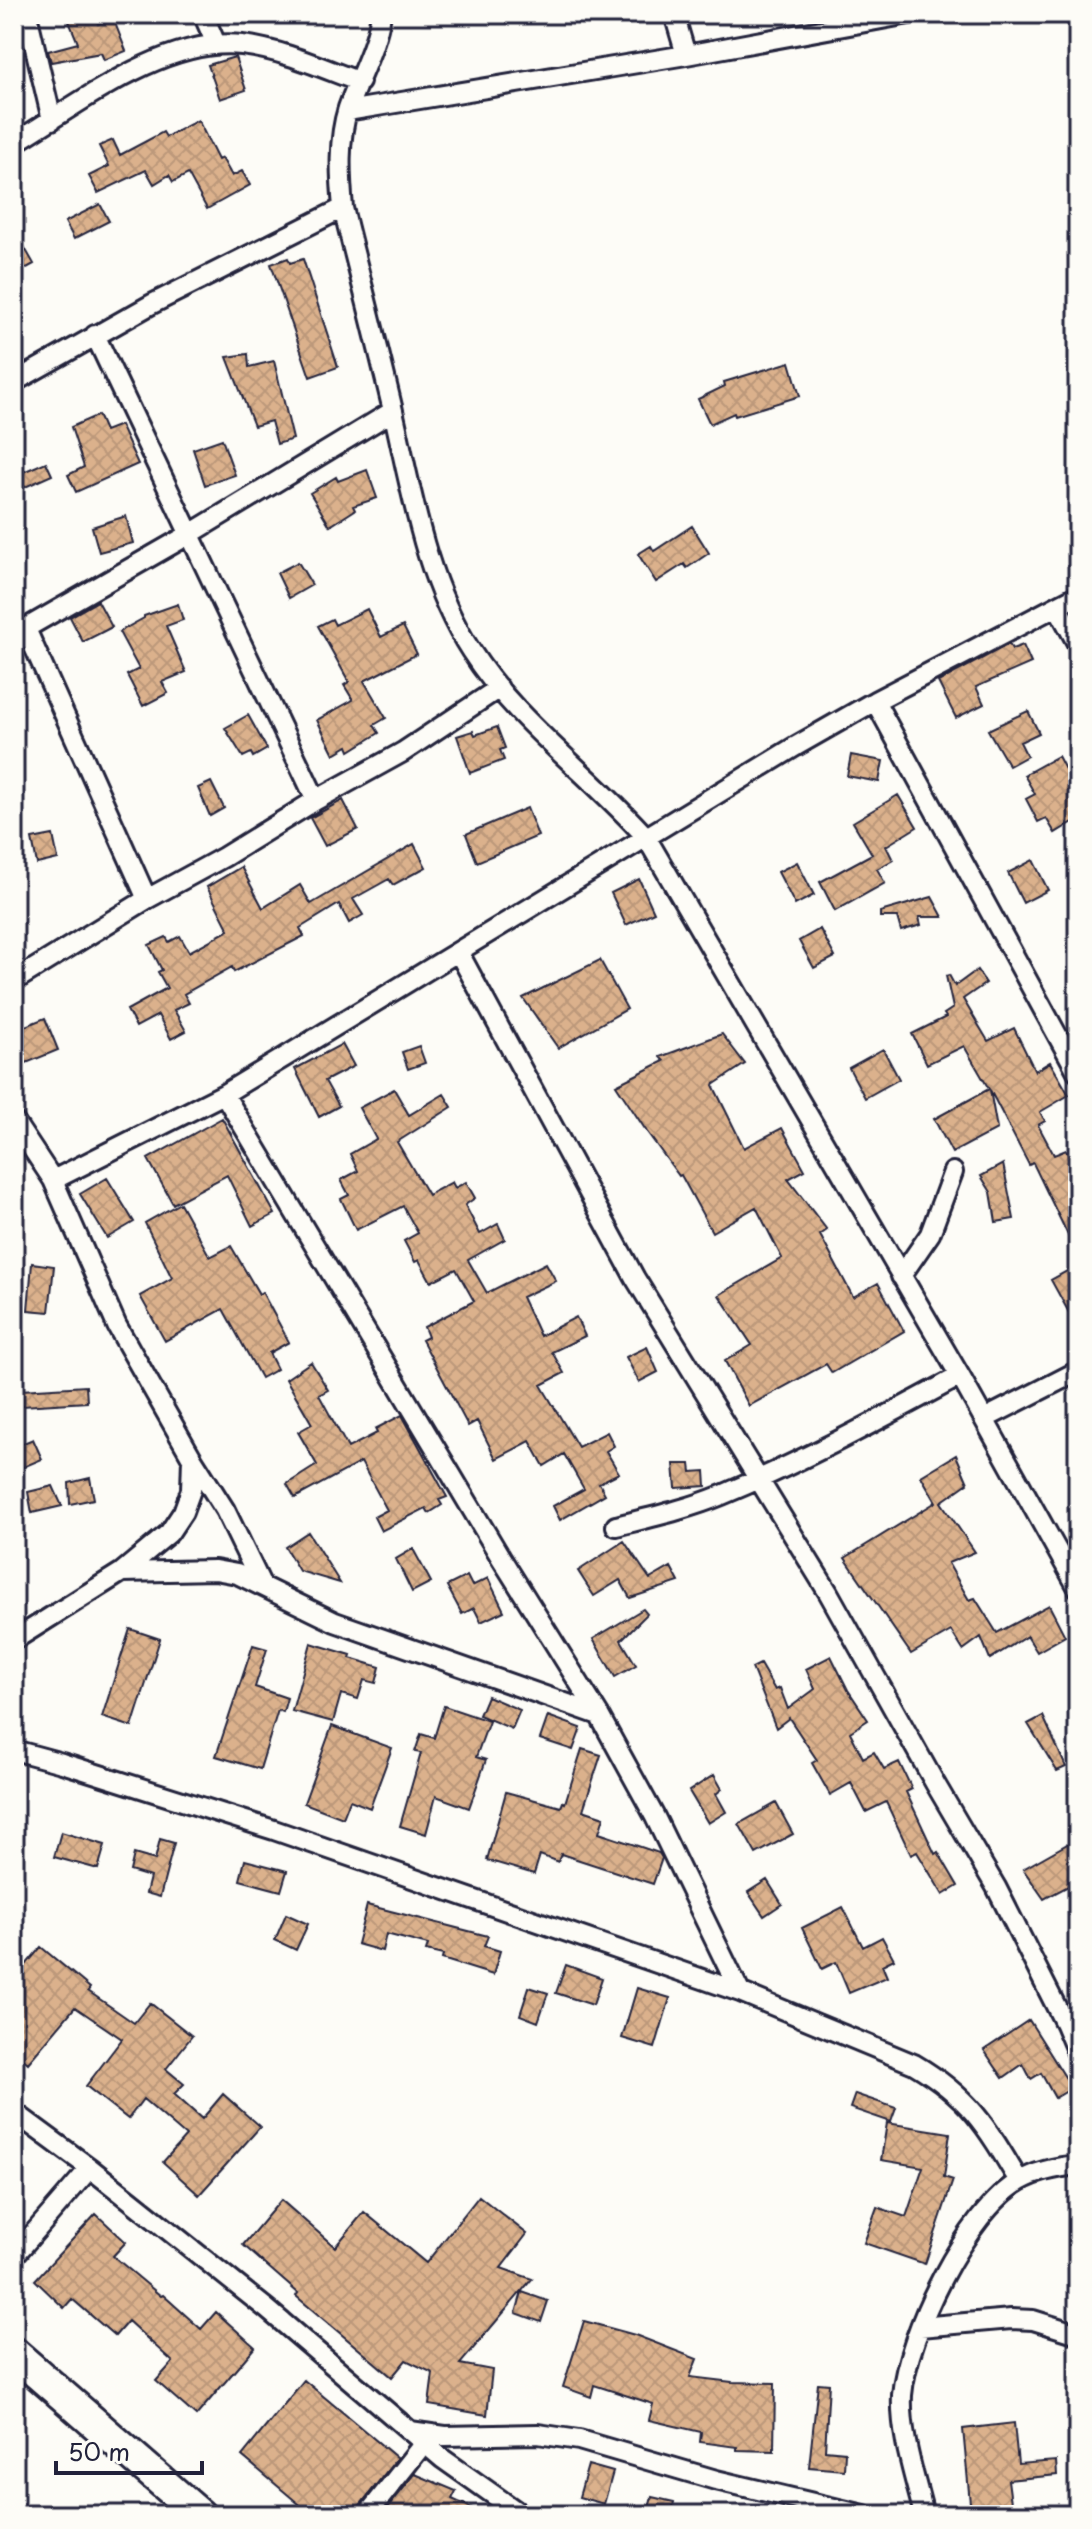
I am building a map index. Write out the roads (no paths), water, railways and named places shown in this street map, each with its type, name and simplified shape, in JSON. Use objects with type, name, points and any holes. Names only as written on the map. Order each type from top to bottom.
[{"type":"highway","points":[[14,2353],[200,2515]]},
{"type":"street","points":[[27,14],[52,120]]},
{"type":"street","points":[[203,14],[216,44]]},
{"type":"street","points":[[381,14],[379,30],[347,111],[340,166],[343,208],[428,554],[448,608],[470,650],[499,688],[541,734],[619,807],[646,837],[960,1376],[1078,1588]]},
{"type":"street","points":[[674,14],[686,55]]},
{"type":"street","points":[[347,111],[686,55],[909,14]]},
{"type":"street","points":[[14,143],[151,63],[184,50],[216,44],[243,45],[289,56],[360,82]]},
{"type":"street","points":[[14,382],[248,254],[343,208]]},
{"type":"street","points":[[95,335],[316,800]]},
{"type":"street","points":[[147,899],[20,632],[393,411]]},
{"type":"street","points":[[53,1180],[224,1094],[771,761],[875,701],[1078,595]]},
{"type":"street","points":[[1058,608],[1078,645]]},
{"type":"street","points":[[14,981],[147,899],[403,752],[499,688]]},
{"type":"street","points":[[875,701],[1078,1073]]},
{"type":"street","points":[[459,953],[635,1278],[828,1592],[996,1887],[1078,2055]]},
{"type":"street","points":[[224,1094],[501,1558],[599,1715],[662,1830],[740,1992]]},
{"type":"street","points":[[14,1121],[53,1180],[117,1326],[225,1510],[261,1584]]},
{"type":"street","points":[[901,1276],[937,1220],[953,1172]]},
{"type":"street","points":[[984,1419],[1078,1371]]},
{"type":"street","points":[[616,1526],[680,1510],[723,1495],[860,1430],[960,1376]]},
{"type":"street","points":[[14,1640],[122,1572],[169,1533],[183,1512],[191,1490],[192,1458]]},
{"type":"street","points":[[122,1572],[215,1570],[237,1574],[335,1622],[599,1715]]},
{"type":"street","points":[[14,1750],[274,1830],[740,1992],[914,2064],[964,2099],[992,2136],[1019,2181]]},
{"type":"street","points":[[14,2112],[90,2168],[267,2309],[443,2459],[522,2515]]},
{"type":"street","points":[[924,2515],[902,2418],[902,2394],[907,2368],[932,2298],[966,2235],[989,2208],[1019,2181],[1053,2168],[1078,2165]]},
{"type":"street","points":[[14,2256],[90,2168]]},
{"type":"street","points":[[920,2327],[990,2319],[1023,2319],[1078,2334]]},
{"type":"street","points":[[417,2437],[538,2434],[579,2440],[716,2480],[864,2515]]},
{"type":"street","points":[[367,2515],[417,2437]]},
{"type":"railway","points":[[14,2508],[26,2515]]}]
